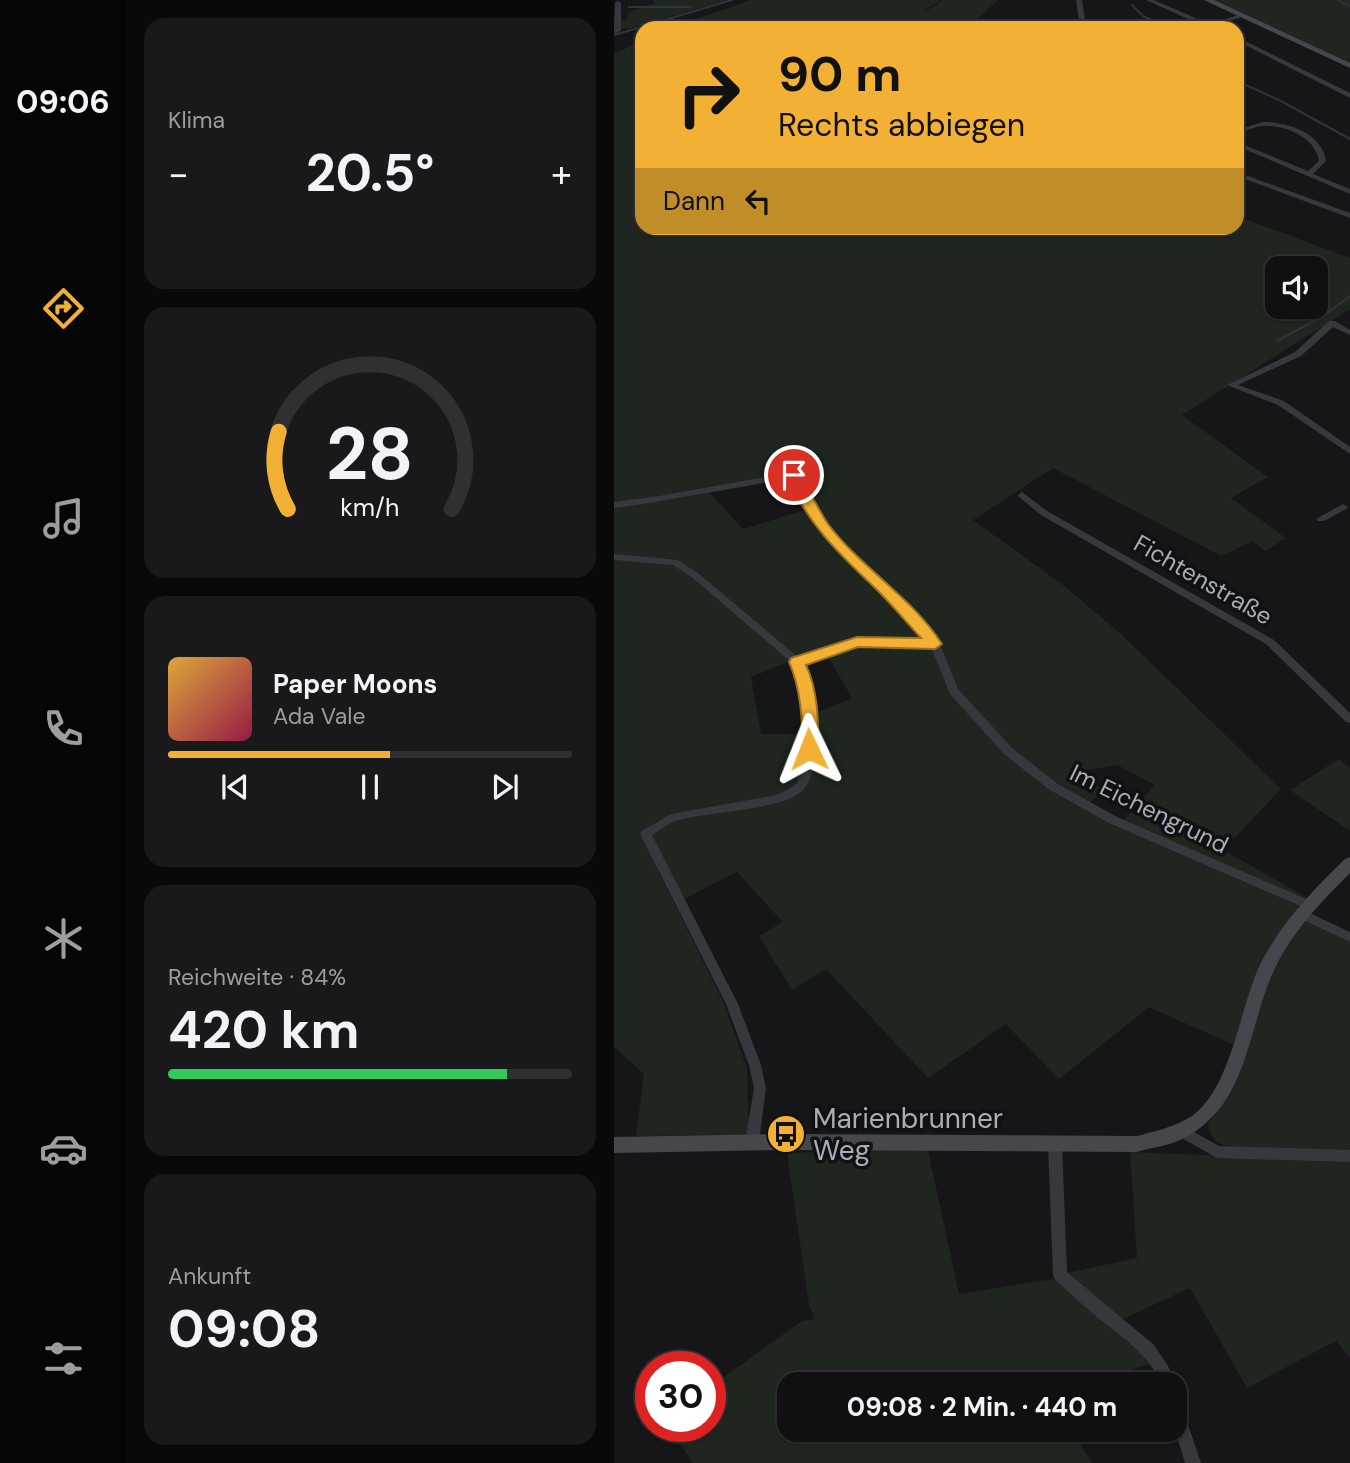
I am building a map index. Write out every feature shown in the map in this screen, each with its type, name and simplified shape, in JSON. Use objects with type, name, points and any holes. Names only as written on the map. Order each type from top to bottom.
[{"type":"street","points":[[1079,0],[1082,21]]},
{"type":"street","points":[[1149,0],[1196,21]]},
{"type":"street","points":[[1208,0],[1350,66]]},
{"type":"street","points":[[614,32],[618,31],[618,3]]},
{"type":"street","points":[[1227,21],[1242,16]]},
{"type":"street","points":[[1244,45],[1350,96]]},
{"type":"street","points":[[1244,130],[1268,124],[1310,138],[1319,144],[1324,152],[1323,161],[1309,174]]},
{"type":"street","points":[[1244,147],[1350,192]]},
{"type":"street","points":[[1244,177],[1350,216]]},
{"type":"street","points":[[1350,333],[1332,323],[1298,354],[1231,385],[1281,403],[1350,451]]},
{"type":"street","name":"Im Eichengrund","points":[[614,505],[645,502],[738,482],[794,475],[813,515],[852,561],[879,584],[935,644],[954,691],[1008,751],[1054,787],[1113,820],[1305,910],[1350,937]]},
{"type":"street","name":"Fichtenstraße","points":[[1022,495],[1044,513],[1270,642],[1350,719]]},
{"type":"street","points":[[1321,519],[1347,508]]},
{"type":"street","points":[[614,557],[675,562],[696,576],[797,662],[802,674],[811,734],[808,765],[801,785],[792,793],[777,799],[671,818],[646,834],[732,1004],[755,1065],[759,1098],[752,1142]]},
{"type":"street","points":[[797,662],[857,642],[935,644]]},
{"type":"street","points":[[614,1145],[752,1142],[1137,1144],[1183,1132],[1207,1115],[1226,1088],[1261,980],[1276,951],[1305,910],[1350,863]]},
{"type":"street","points":[[1183,1132],[1217,1152],[1350,1156]]},
{"type":"street","points":[[1055,1145],[1060,1275],[1102,1312],[1148,1346],[1164,1372]]},
{"type":"street","points":[[1186,1442],[1193,1463]]},
{"type":"shaded area","points":[[654,0],[729,0],[656,21],[635,21],[635,27],[614,30],[614,13],[616,20],[626,20],[629,12],[655,3]]},
{"type":"shaded area","points":[[751,0],[941,0],[926,11],[943,0],[998,0],[975,21],[690,21]]},
{"type":"shaded area","points":[[1213,0],[1350,0],[1350,64]]},
{"type":"shaded area","points":[[635,44],[635,235],[1244,235],[1244,219],[1350,258],[1350,309],[1182,415],[1268,477],[1231,498],[1286,538],[1265,551],[1252,541],[1221,556],[1053,468],[973,520],[1063,585],[1120,633],[1281,789],[1223,850],[1306,897],[1297,915],[1350,942],[1350,1151],[1244,1149],[1218,1142],[1212,1137],[1208,1124],[1232,1090],[1260,1007],[1236,1046],[1149,1007],[1059,1079],[1006,1024],[928,1078],[826,969],[792,990],[759,936],[783,922],[737,872],[684,899],[666,866],[658,871],[723,1001],[747,1068],[749,1135],[636,1136],[644,1074],[614,1047],[614,54]],"holes":[[[798,477],[815,507],[743,529],[710,493]],[[823,648],[852,698],[814,714],[817,734],[761,734],[751,677]],[[1117,765],[1155,785],[1117,827],[1084,807],[1104,791],[1082,771]]]},
{"type":"shaded area","points":[[1339,759],[1350,768],[1350,831],[1290,790]]},
{"type":"shaded area","points":[[928,1150],[959,1294],[1053,1279],[1140,1351],[1149,1364],[1124,1372],[777,1372],[777,1442],[1079,1442],[1092,1463],[693,1463],[679,1442],[726,1442],[726,1376],[802,1321],[815,1319],[809,1305],[787,1153]]},
{"type":"shaded area","points":[[1130,1152],[1350,1161],[1350,1358],[1336,1341],[1247,1388],[1190,1288],[1123,1319],[1067,1273],[1137,1258]]},
{"type":"waterway","points":[[661,21],[732,0]]},
{"type":"waterway","points":[[1337,0],[1350,6]]},
{"type":"waterway","points":[[1132,5],[1143,16],[1153,21]]},
{"type":"waterway","points":[[629,7],[691,7]]},
{"type":"waterway","points":[[614,35],[635,29]]},
{"type":"waterway","points":[[1244,84],[1350,139]]},
{"type":"waterway","points":[[1277,341],[1325,315],[1350,296]]},
{"type":"place","name":"Marienbrunner Weg","points":[[786,1134]]},
{"type":"route","points":[[794,475],[801,494],[823,527],[852,561],[879,584],[935,644],[857,642],[797,662],[802,674],[811,734],[809,749]]}]
